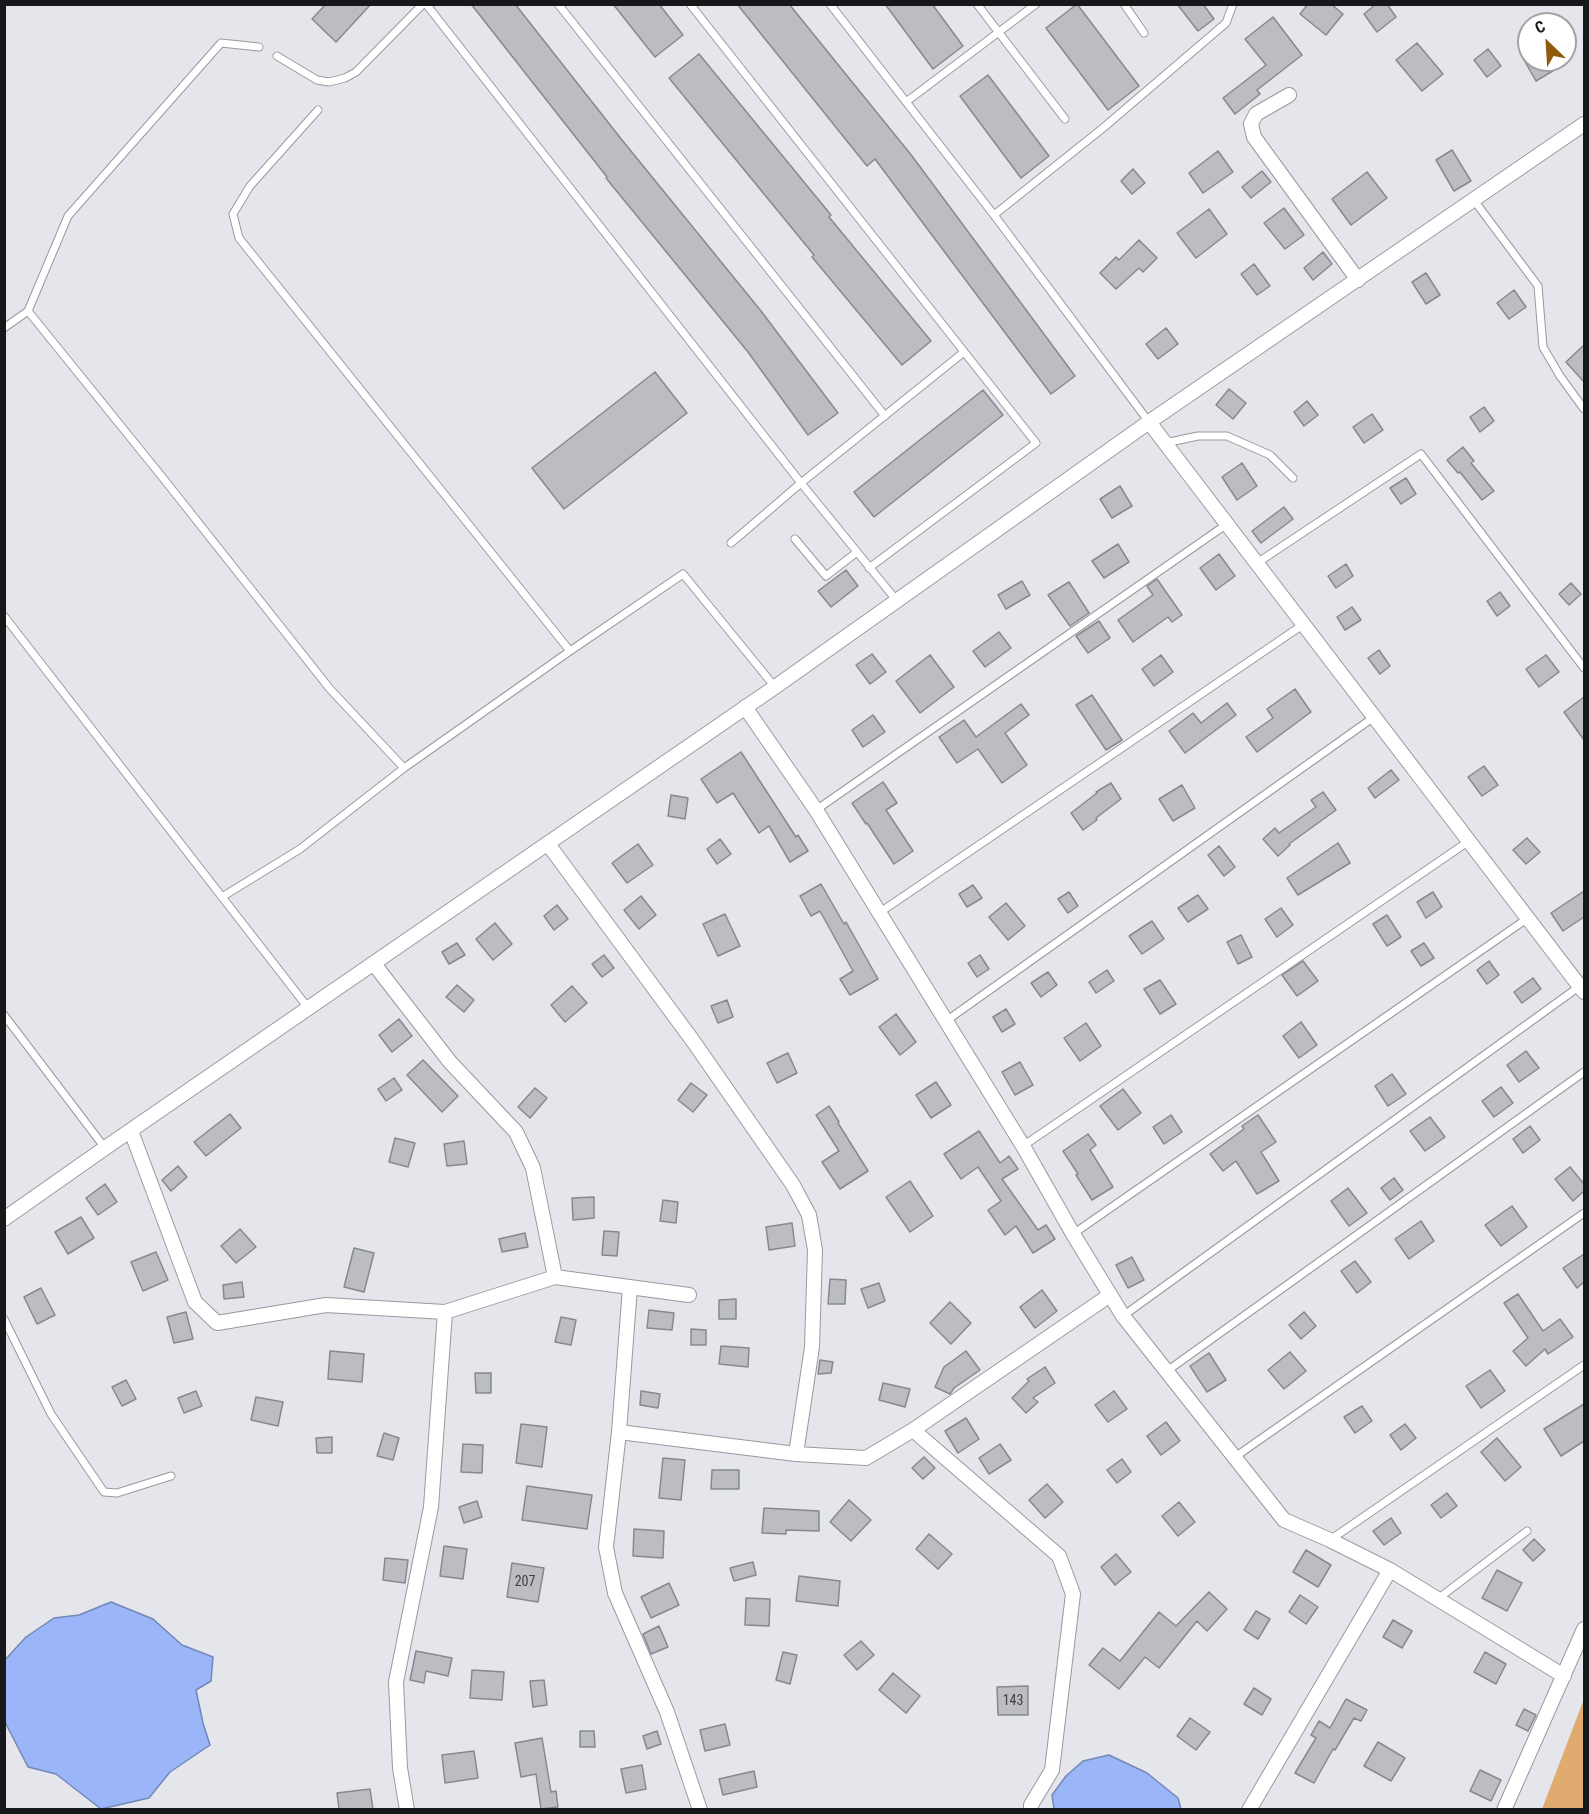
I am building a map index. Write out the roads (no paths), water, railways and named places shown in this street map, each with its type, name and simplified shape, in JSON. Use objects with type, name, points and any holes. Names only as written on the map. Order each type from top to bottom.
[{"type":"street","points":[[1289,95],[1256,114],[1251,124],[1254,137],[1358,280]]},
{"type":"street","points":[[4,1219],[775,687],[1149,422],[1584,124]]},
{"type":"street","points":[[1149,422],[1582,989]]},
{"type":"street","points":[[745,707],[816,810],[1023,1146],[1072,1234],[1123,1316],[1284,1520],[1390,1570],[1564,1676]]},
{"type":"street","points":[[548,844],[693,1041],[793,1185],[809,1215],[815,1250],[812,1347],[796,1454]]},
{"type":"street","points":[[374,964],[450,1062],[516,1131],[533,1168],[555,1277]]},
{"type":"street","points":[[131,1131],[195,1302],[216,1323],[326,1305],[445,1312],[555,1277],[689,1295]]},
{"type":"street","points":[[630,1287],[619,1432],[606,1547],[615,1593],[667,1712],[700,1809]]},
{"type":"street","points":[[619,1432],[796,1454],[866,1458],[913,1430],[1110,1295]]},
{"type":"street","points":[[407,1809],[400,1768],[396,1682],[431,1507],[445,1312]]},
{"type":"street","points":[[913,1430],[1059,1556],[1073,1594],[1053,1770],[1030,1809]]},
{"type":"street","points":[[1249,1809],[1390,1570]]},
{"type":"street","points":[[1504,1809],[1584,1629]]},
{"type":"lane","points":[[277,56],[317,80],[329,82],[345,78],[356,72],[425,4],[801,483],[897,601]]},
{"type":"lane","points":[[558,4],[885,416]]},
{"type":"lane","points":[[690,4],[1036,443],[869,568]]},
{"type":"lane","points":[[830,4],[994,214],[1149,422]]},
{"type":"lane","points":[[977,4],[1065,119]]},
{"type":"lane","points":[[906,102],[1036,4]]},
{"type":"lane","points":[[1124,4],[1144,33]]},
{"type":"lane","points":[[994,214],[1103,128],[1226,23],[1233,4]]},
{"type":"lane","points":[[4,328],[28,311],[68,216],[221,43],[259,47]]},
{"type":"lane","points":[[318,110],[250,186],[232,214],[239,237],[570,651]]},
{"type":"lane","points":[[1473,199],[1538,286],[1543,348],[1584,409]]},
{"type":"lane","points":[[28,311],[330,689],[404,768]]},
{"type":"lane","points":[[731,543],[801,483],[964,352]]},
{"type":"lane","points":[[1165,443],[1198,436],[1227,436],[1270,455],[1293,478]]},
{"type":"lane","points":[[1257,563],[1421,454],[1584,668]]},
{"type":"lane","points":[[816,810],[1227,524]]},
{"type":"lane","points":[[795,539],[826,576],[857,552]]},
{"type":"lane","points":[[222,897],[300,849],[404,768],[683,574],[775,687]]},
{"type":"lane","points":[[4,616],[309,1009]]},
{"type":"lane","points":[[879,913],[1304,624]]},
{"type":"lane","points":[[946,1021],[1374,717]]},
{"type":"lane","points":[[1023,1146],[1469,841]]},
{"type":"lane","points":[[1072,1234],[1528,918]]},
{"type":"lane","points":[[1123,1316],[1582,989]]},
{"type":"lane","points":[[4,1015],[105,1148]]},
{"type":"lane","points":[[1167,1371],[1584,1072]]},
{"type":"lane","points":[[1235,1457],[1584,1213]]},
{"type":"lane","points":[[4,1318],[51,1414],[104,1492],[117,1493],[171,1476]]},
{"type":"lane","points":[[1330,1540],[1584,1365]]},
{"type":"lane","points":[[1439,1598],[1527,1531]]},
{"type":"water","points":[[111,1602],[153,1619],[182,1645],[213,1657],[211,1681],[196,1690],[210,1745],[170,1772],[149,1798],[101,1809],[56,1774],[28,1767],[5,1722],[4,1661],[26,1637],[54,1618],[79,1615]]},
{"type":"water","points":[[1109,1755],[1147,1773],[1178,1798],[1181,1809],[1054,1809],[1052,1795],[1066,1776],[1083,1761]]}]
